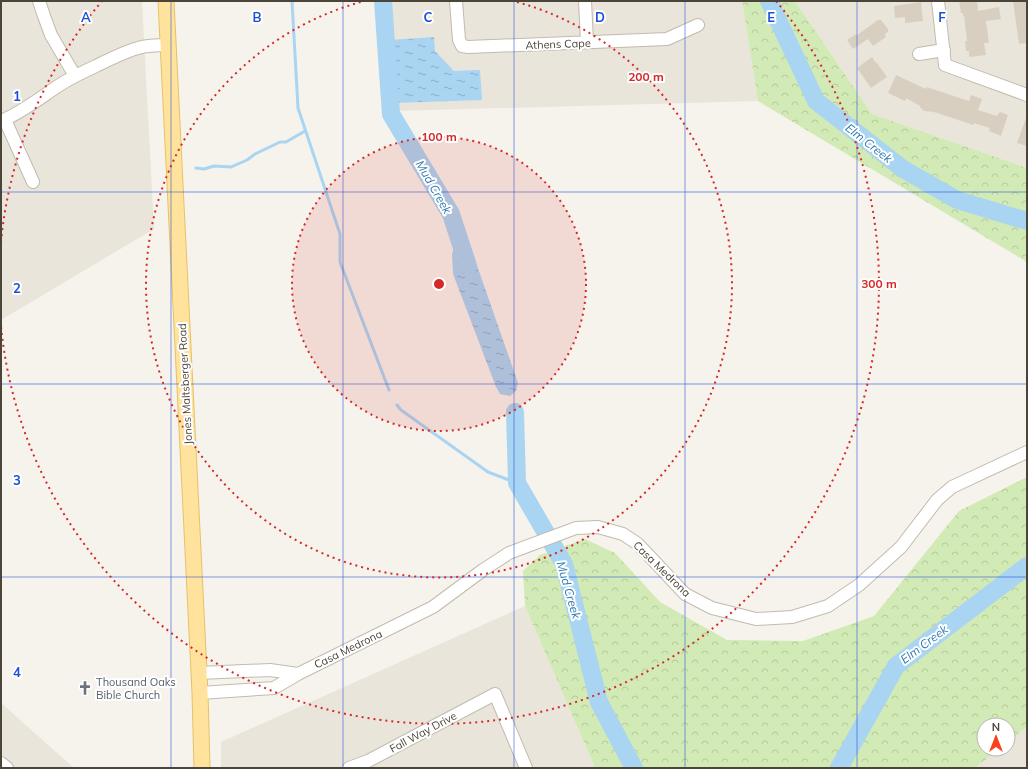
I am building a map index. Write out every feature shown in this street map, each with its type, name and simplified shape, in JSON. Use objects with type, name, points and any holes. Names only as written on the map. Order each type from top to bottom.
[{"type":"main road","name":"Jones Maltsberger Road","points":[[166,1],[200,693],[202,768]]},
{"type":"street","points":[[39,1],[51,35],[75,76]]},
{"type":"street","name":"Athens Cape","points":[[456,1],[459,40],[462,46],[468,48],[667,39],[698,25]]},
{"type":"street","points":[[585,1],[587,42]]},
{"type":"street","points":[[938,1],[946,65],[1027,95]]},
{"type":"street","points":[[34,182],[3,120],[75,76],[112,58],[138,48],[169,45]]},
{"type":"street","points":[[919,54],[944,50]]},
{"type":"street","name":"Casa Medrona","points":[[200,693],[274,688],[298,674],[433,607],[483,570],[509,553],[576,528],[598,527],[623,534],[638,544],[685,594],[712,608],[756,620],[792,616],[828,606],[859,585],[901,547],[936,500],[952,487],[1027,452]]},
{"type":"street","points":[[199,673],[270,670],[298,674]]},
{"type":"street","points":[[240,671],[240,690]]},
{"type":"street","name":"Fall Way Drive","points":[[349,768],[368,761],[495,694],[526,768]]},
{"type":"street","points":[[1,763],[7,768]]},
{"type":"shaded area","points":[[1,1],[142,1],[154,229],[1,320]]},
{"type":"shaded area","points":[[388,1],[742,1],[758,101],[395,111]]},
{"type":"shaded area","points":[[795,1],[1027,1],[1027,168],[872,114]]},
{"type":"shaded area","points":[[525,606],[595,768],[221,768],[221,742]]},
{"type":"shaded area","points":[[1,703],[74,768],[1,768]]},
{"type":"shaded area","points":[[1027,727],[1027,768],[975,768],[989,757],[1016,757],[1016,736]]},
{"type":"green space","points":[[742,1],[795,1],[872,114],[1027,168],[1027,262],[758,101]]},
{"type":"green space","points":[[1027,477],[1027,727],[1016,736],[1016,717],[976,717],[976,757],[989,757],[975,768],[595,768],[525,606],[523,571],[540,555],[585,539],[615,553],[660,602],[727,640],[803,641],[874,616],[959,511]]},
{"type":"water","points":[[434,37],[435,51],[454,71],[480,70],[482,100],[394,103],[390,40]]},
{"type":"water","points":[[464,242],[472,251],[518,383],[516,391],[510,396],[500,394],[496,387],[453,274],[452,254],[455,245]]},
{"type":"building","points":[[959,1],[977,1],[978,11],[999,7],[1001,19],[986,21],[989,43],[984,43],[986,55],[969,57],[969,51],[966,51],[965,41],[967,41],[964,16],[963,13],[961,13]]},
{"type":"building","points":[[1013,1],[1027,1],[1027,43],[1019,44]]},
{"type":"building","points":[[921,2],[923,21],[905,23],[905,17],[895,18],[894,6]]},
{"type":"building","points":[[878,20],[881,20],[888,29],[888,32],[885,34],[886,37],[873,46],[868,39],[853,49],[847,40],[856,34],[857,35]]},
{"type":"building","points":[[872,57],[887,77],[871,88],[857,68]]},
{"type":"building","points":[[896,75],[926,89],[927,87],[969,101],[971,95],[982,99],[978,110],[997,116],[1000,112],[1008,115],[1001,136],[989,131],[990,128],[974,123],[973,125],[937,113],[922,110],[920,106],[906,98],[905,101],[888,93]]},
{"type":"building","points":[[1026,118],[1027,119],[1027,146],[1017,143]]},
{"type":"waterway","points":[[292,1],[298,108],[340,234],[340,262],[389,390]]},
{"type":"waterway","name":"Mud Creek","points":[[383,1],[391,114],[451,214],[468,266]]},
{"type":"waterway","name":"Elm Creek","points":[[769,1],[816,101],[903,169],[957,200],[1027,221]]},
{"type":"waterway","points":[[196,168],[204,169],[214,166],[231,167],[280,142],[286,142],[305,131]]},
{"type":"waterway","points":[[397,405],[401,410],[488,472],[517,483]]},
{"type":"waterway","name":"Mud Creek","points":[[515,412],[517,483],[564,564],[599,702],[634,768]]},
{"type":"waterway","name":"Elm Creek","points":[[839,768],[896,666],[1027,566]]},
{"type":"place","name":"Thousand Oaks Bible Church","points":[[85,688]]}]
